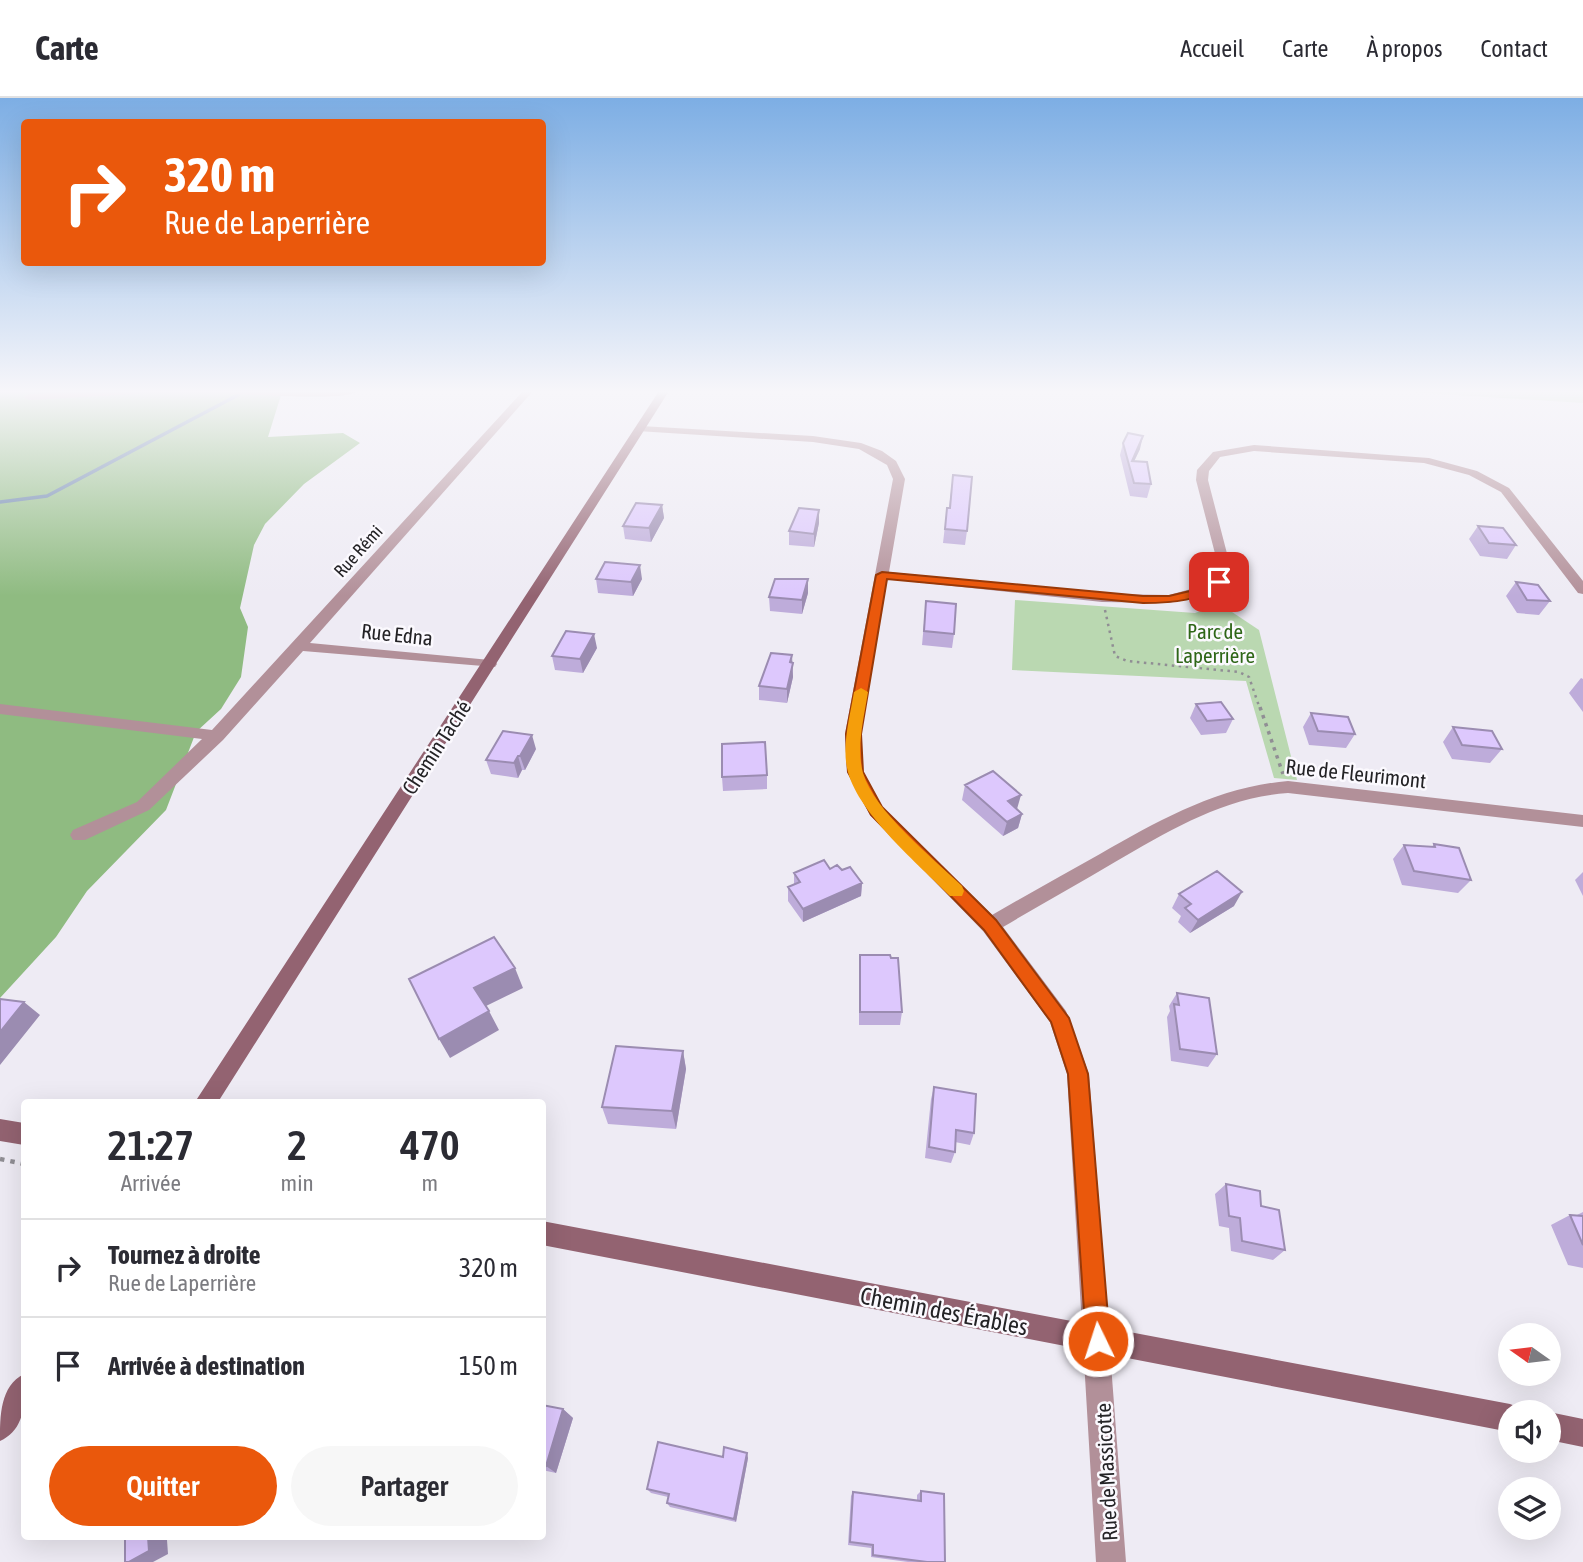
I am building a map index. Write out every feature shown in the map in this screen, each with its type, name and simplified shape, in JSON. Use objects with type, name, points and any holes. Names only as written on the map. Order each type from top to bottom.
[{"type":"street","name":"Rue Rémi","points":[[79,835],[143,806],[217,736],[467,459]]},
{"type":"street","name":"Chemin Taché","points":[[208,1099],[622,459]]},
{"type":"street","name":"Rue de Massicotte","points":[[887,459],[892,463],[899,479],[853,734],[855,772],[876,811],[990,925],[1059,1018],[1078,1074],[1111,1562]]},
{"type":"street","points":[[882,575],[1102,598],[1169,599],[1194,594],[1219,582],[1225,569],[1202,480],[1203,470],[1212,459]]},
{"type":"street","points":[[1415,459],[1473,473],[1505,490],[1583,590]]},
{"type":"street","name":"Rue Edna","points":[[299,646],[490,664]]},
{"type":"street","points":[[0,709],[217,736]]},
{"type":"street","name":"Rue de Fleurimont","points":[[990,925],[1198,809],[1259,788],[1288,787],[1583,821]]},
{"type":"street","points":[[0,1130],[21,1134]]},
{"type":"street","name":"Chemin des Érables","points":[[546,1235],[1498,1417]]},
{"type":"street","points":[[0,1427],[21,1393]]},
{"type":"street","points":[[1561,1428],[1583,1433]]},
{"type":"path","points":[[1102,598],[1115,656],[1150,665],[1239,672],[1249,677],[1288,787]]},
{"type":"path","points":[[0,1159],[21,1163]]},
{"type":"green space","points":[[0,459],[338,459],[304,484],[265,524],[254,545],[240,608],[248,627],[241,677],[221,709],[196,732],[166,810],[87,891],[56,937],[0,998]]},
{"type":"green space","name":"Parc de Laperrière","points":[[1015,600],[1195,613],[1220,604],[1259,630],[1297,780],[1274,778],[1246,681],[1012,670]]},
{"type":"building","points":[[1127,459],[1147,462],[1151,484],[1134,483]]},
{"type":"building","points":[[953,475],[972,477],[967,531],[945,529]]},
{"type":"building","points":[[636,503],[662,505],[649,528],[623,526]]},
{"type":"building","points":[[799,508],[819,510],[814,534],[789,531]]},
{"type":"building","points":[[1478,526],[1503,528],[1516,545],[1489,543]]},
{"type":"building","points":[[605,562],[640,565],[631,582],[596,579]]},
{"type":"building","points":[[775,579],[808,579],[802,600],[769,597]]},
{"type":"building","points":[[1516,582],[1538,585],[1550,601],[1527,600]]},
{"type":"building","points":[[926,601],[956,604],[954,634],[924,631]]},
{"type":"building","points":[[566,631],[594,634],[580,659],[552,656]]},
{"type":"building","points":[[771,653],[792,655],[790,662],[793,663],[787,689],[759,686]]},
{"type":"building","points":[[1221,702],[1233,719],[1207,721],[1196,704]]},
{"type":"building","points":[[1311,713],[1348,717],[1355,734],[1318,731]]},
{"type":"building","points":[[1453,727],[1492,731],[1502,749],[1462,745]]},
{"type":"building","points":[[503,731],[532,735],[514,763],[486,760]]},
{"type":"building","points":[[765,742],[767,775],[722,777],[722,744]]},
{"type":"building","points":[[993,771],[1021,795],[1008,801],[1022,814],[1007,822],[965,785]]},
{"type":"building","points":[[1434,844],[1459,848],[1471,880],[1414,871],[1404,845],[1435,847]]},
{"type":"building","points":[[824,860],[830,869],[837,865],[842,870],[850,867],[862,883],[803,909],[788,887],[800,882],[794,873]]},
{"type":"building","points":[[1217,871],[1242,892],[1198,920],[1185,908],[1191,904],[1179,894]]},
{"type":"building","points":[[494,937],[515,968],[474,988],[489,1011],[439,1039],[409,979]]},
{"type":"building","points":[[860,955],[890,955],[891,958],[898,958],[902,1012],[860,1012]]},
{"type":"building","points":[[1177,993],[1209,998],[1217,1054],[1180,1049],[1174,1004],[1179,1005]]},
{"type":"building","points":[[0,999],[24,1002],[0,1032]]},
{"type":"building","points":[[616,1046],[683,1051],[672,1111],[602,1107]]},
{"type":"building","points":[[934,1087],[976,1094],[974,1133],[956,1130],[955,1152],[929,1147]]},
{"type":"building","points":[[1226,1184],[1260,1191],[1261,1206],[1279,1210],[1285,1250],[1242,1241],[1240,1218],[1229,1216]]},
{"type":"building","points":[[1570,1215],[1583,1216],[1583,1245]]},
{"type":"building","points":[[546,1406],[563,1409],[546,1466]]},
{"type":"building","points":[[658,1442],[723,1457],[724,1447],[747,1453],[734,1519],[667,1503],[669,1494],[647,1489]]},
{"type":"building","points":[[921,1491],[944,1494],[945,1562],[873,1555],[873,1545],[850,1542],[853,1492],[921,1501]]},
{"type":"building","points":[[125,1540],[148,1540],[149,1551],[125,1562]]},
{"type":"waterway","points":[[0,502],[47,496],[116,459]]},
{"type":"slow traffic","points":[[861,692],[853,734],[855,772],[876,811],[956,891]]},
{"type":"route","points":[[1098,1341],[1078,1074],[1059,1018],[990,925],[876,811],[855,772],[853,734],[882,575],[1143,600],[1194,594],[1219,582]]}]
